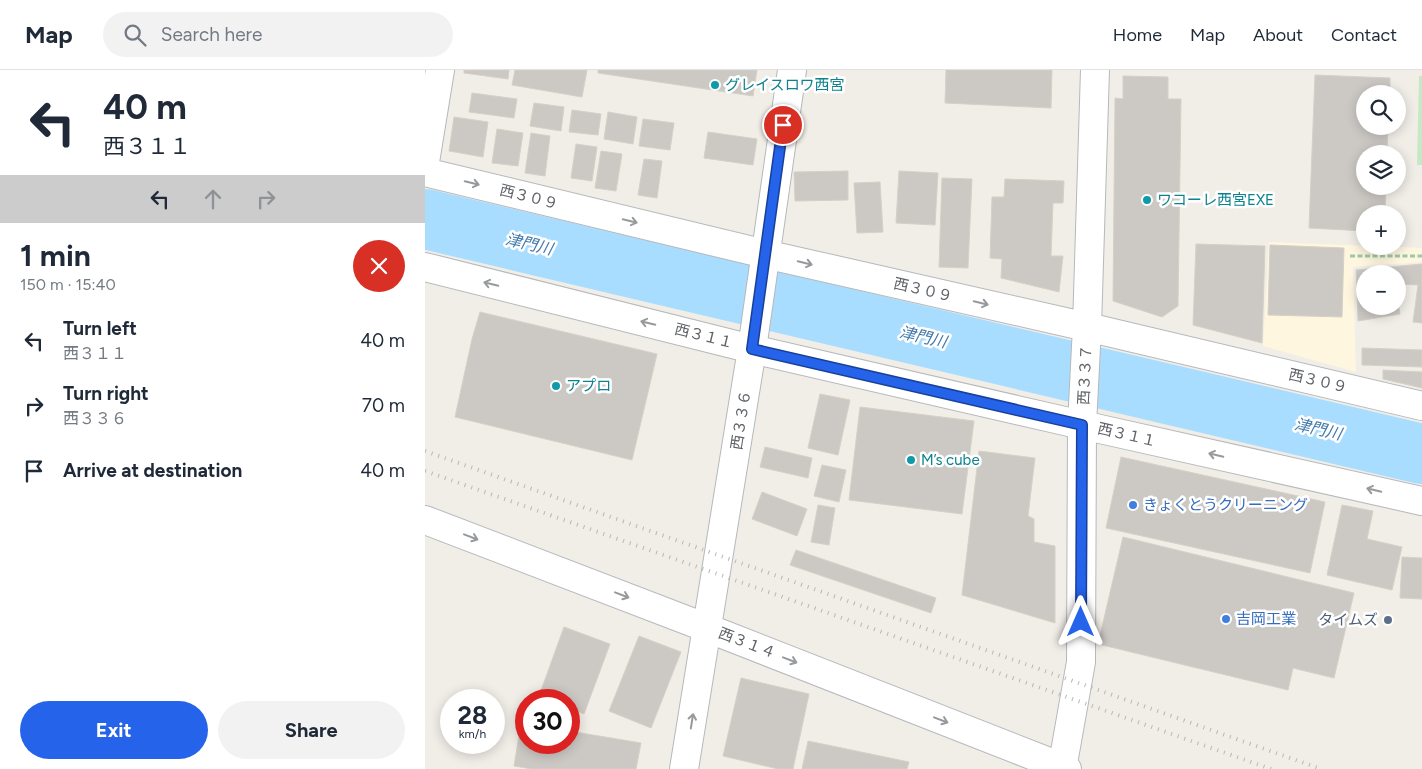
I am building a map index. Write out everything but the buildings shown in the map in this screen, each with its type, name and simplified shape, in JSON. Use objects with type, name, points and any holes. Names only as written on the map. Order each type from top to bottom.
[{"type":"street","points":[[425,162],[440,70]]},
{"type":"street","name":"西３３６","points":[[684,769],[752,349],[791,70]]},
{"type":"street","name":"西３３７","points":[[1064,768],[1081,662],[1083,414],[1095,70]]},
{"type":"street","name":"西３０９","points":[[425,172],[765,254],[1086,339],[1422,406]]},
{"type":"street","name":"西３１１","points":[[425,267],[752,349],[1083,414],[1422,501]]},
{"type":"street","name":"西３１４","points":[[425,520],[1064,768]]},
{"type":"path","points":[[1350,256],[1422,256]]},
{"type":"shaded area","points":[[1269,242],[1356,245],[1356,255],[1406,255],[1406,247],[1422,248],[1422,262],[1356,265],[1353,267],[1356,372],[1263,346]]},
{"type":"green space","points":[[1419,76],[1422,76],[1422,165],[1417,165]]},
{"type":"waterway","name":"津門川","points":[[425,219],[1422,454]]},
{"type":"railway","points":[[425,451],[1321,769]]},
{"type":"railway","points":[[425,471],[1271,769]]},
{"type":"place","name":"グレイスロワ西宮","points":[[715,85]]},
{"type":"place","name":"ワコーレ西宮EXE","points":[[1147,200]]},
{"type":"place","name":"アプロ","points":[[556,386]]},
{"type":"place","name":"M’s cube","points":[[911,460]]},
{"type":"place","name":"きょくとうクリーニング","points":[[1133,505]]},
{"type":"place","name":"吉岡工業","points":[[1226,619]]},
{"type":"place","name":"タイムズ","points":[[1388,620]]},
{"type":"route","points":[[783,125],[752,349],[1082,425],[1081,622]]}]
